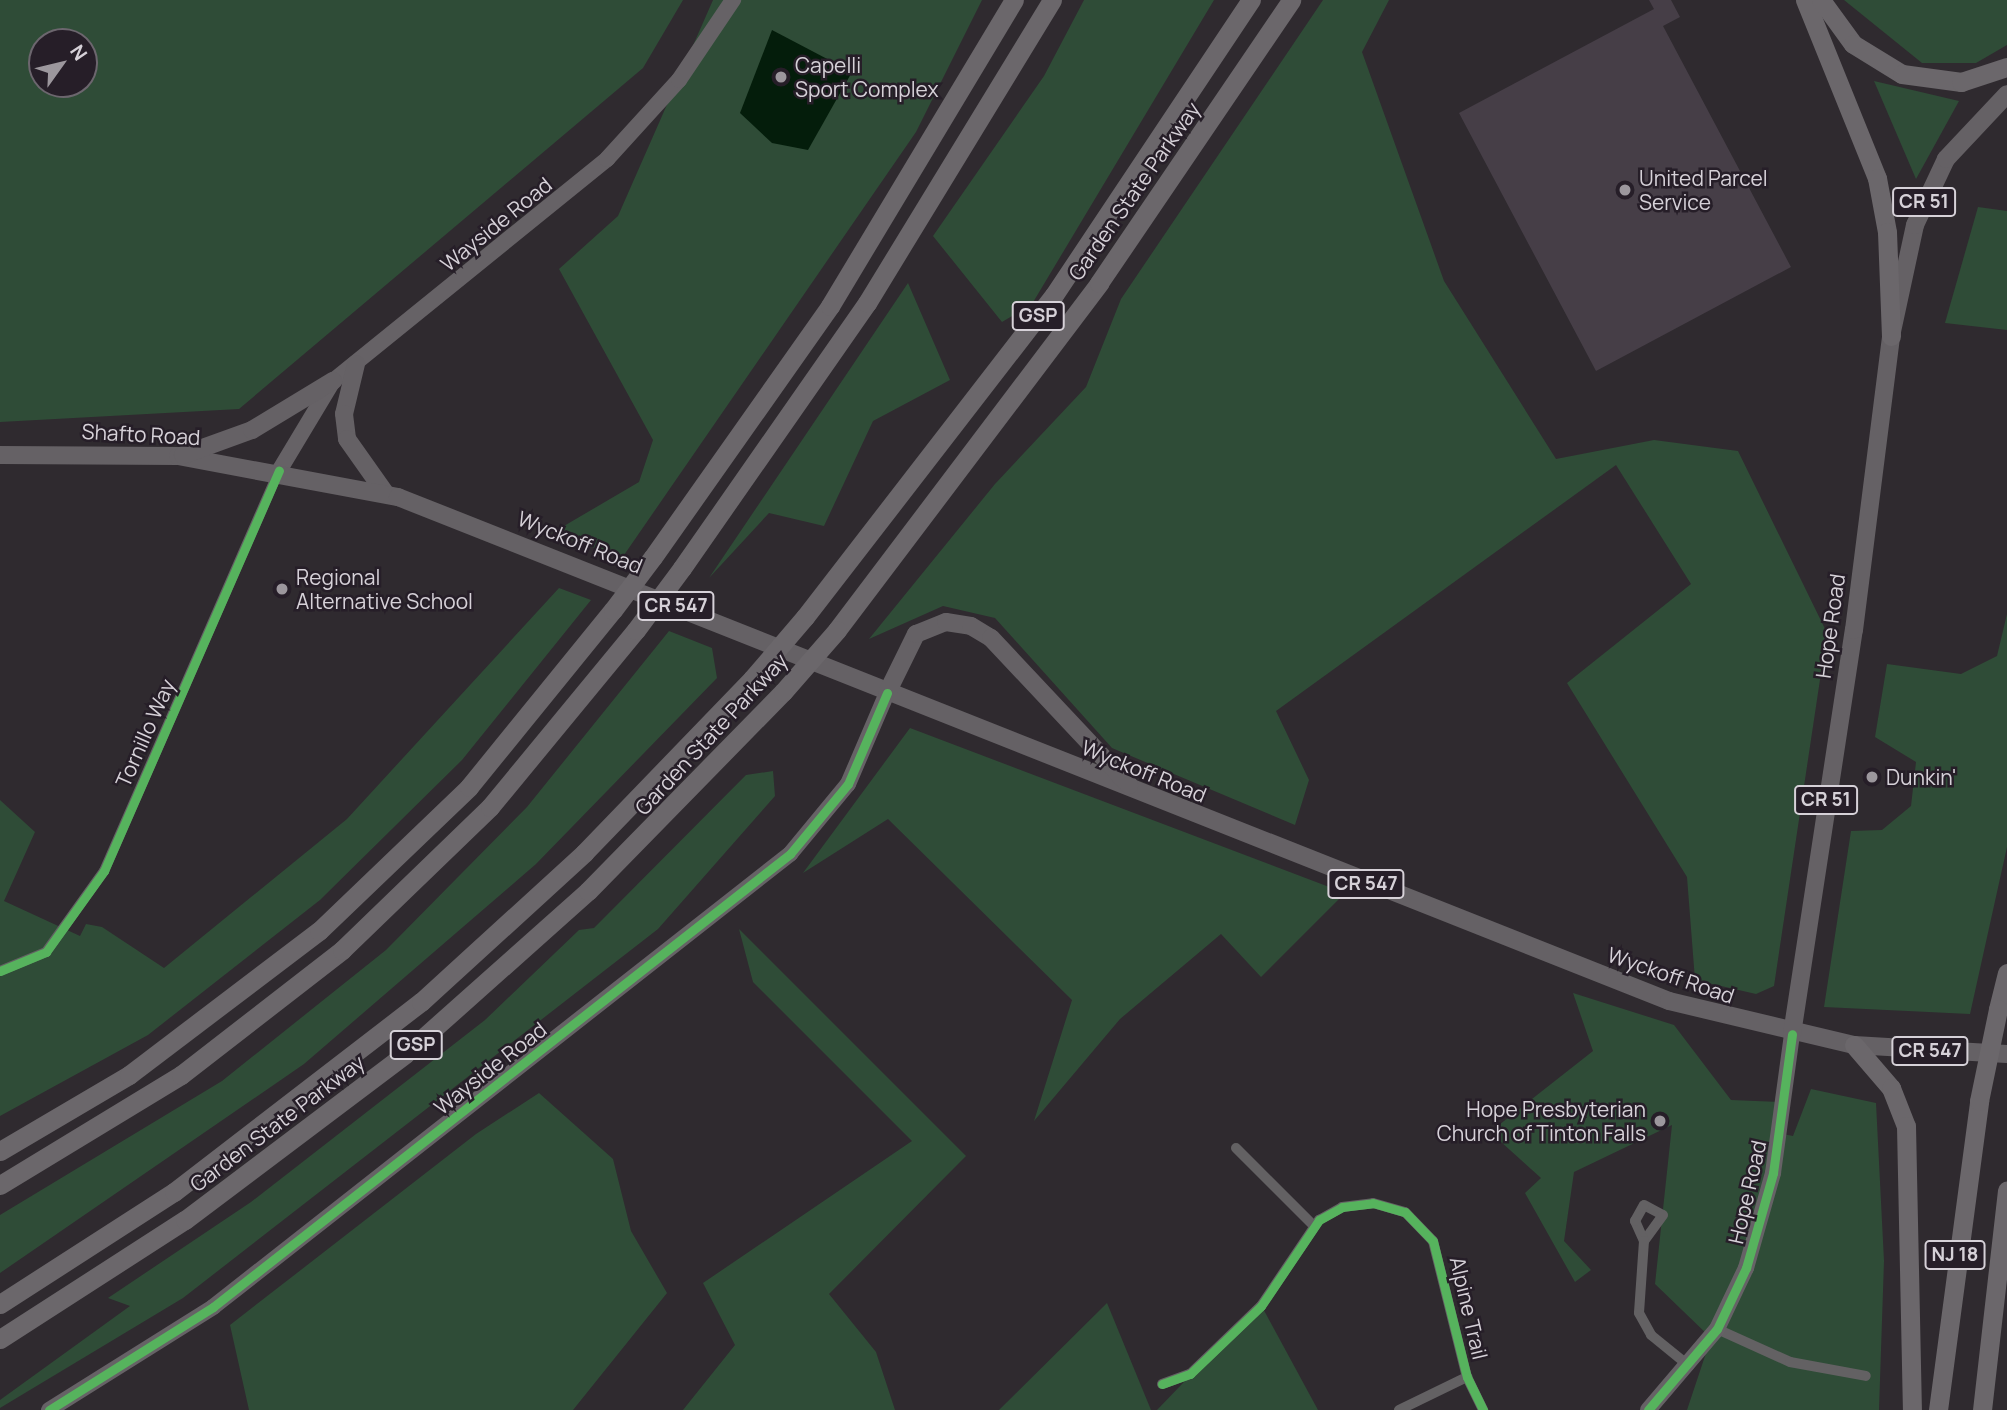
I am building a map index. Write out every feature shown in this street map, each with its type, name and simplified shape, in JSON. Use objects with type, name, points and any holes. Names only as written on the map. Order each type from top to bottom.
[{"type":"highway","points":[[0,1152],[150,1060],[319,931],[469,787],[653,557],[830,306],[1014,0]]},
{"type":"highway","points":[[0,1185],[181,1075],[342,950],[490,807],[636,631],[867,303],[1052,0]]},
{"type":"highway","name":"Garden State Parkway","points":[[0,1304],[184,1184],[421,1002],[584,853],[752,679],[805,617],[1054,295],[1251,0]]},
{"type":"highway","name":"Garden State Parkway","points":[[0,1339],[185,1220],[405,1054],[588,891],[783,692],[837,630],[1099,283],[1291,0]]},
{"type":"highway","points":[[1805,0],[1877,178],[1887,232],[1891,336]]},
{"type":"highway","points":[[1821,0],[1853,44],[1902,74],[1949,83],[2007,67]]},
{"type":"highway","name":"NJ 18","points":[[1938,1410],[1979,1101],[2007,973]]},
{"type":"highway","points":[[1854,1045],[1891,1088],[1906,1126],[1912,1410]]},
{"type":"highway","name":"NJ 18","points":[[1982,1410],[2007,1190]]},
{"type":"main road","name":"Hope Road","points":[[1792,1034],[1853,639],[1891,336],[1928,191],[1955,148],[2007,94]]},
{"type":"main road","points":[[356,364],[344,414],[346,439],[386,494]]},
{"type":"main road","points":[[178,456],[252,430],[333,381]]},
{"type":"main road","name":"Shafto Road","points":[[0,455],[178,456],[279,471]]},
{"type":"main road","name":"Wyckoff Road","points":[[279,471],[386,494],[465,520],[887,693],[1611,980],[1792,1034],[1854,1045],[2007,1054]]},
{"type":"main road","points":[[887,693],[916,635],[946,622],[971,625],[991,638],[1137,792]]},
{"type":"street","name":"Wayside Road","points":[[279,471],[333,381],[607,159],[679,80],[733,0]]},
{"type":"street","name":"Tornillo Way","points":[[0,971],[46,952],[104,871],[279,471]]},
{"type":"street","name":"Wayside Road","points":[[49,1410],[212,1307],[790,854],[848,784],[887,693]]},
{"type":"street","name":"Hope Road","points":[[1647,1410],[1689,1366],[1717,1329],[1764,1217],[1792,1034]]},
{"type":"street","points":[[1236,1147],[1314,1226]]},
{"type":"street","name":"Alpine Trail","points":[[1162,1384],[1190,1374],[1261,1306],[1314,1226],[1342,1207],[1365,1203],[1396,1208],[1424,1228],[1443,1266],[1467,1377],[1483,1410]]},
{"type":"street","points":[[1644,1241],[1640,1313],[1651,1335],[1689,1366]]},
{"type":"street","points":[[1717,1329],[1790,1362],[1866,1376]]},
{"type":"street","points":[[1399,1410],[1467,1377]]},
{"type":"shaded area","points":[[0,0],[683,0],[643,68],[239,409],[0,422]]},
{"type":"shaded area","points":[[713,0],[982,0],[916,132],[622,558],[552,533],[639,482],[653,440],[559,269],[618,216]]},
{"type":"shaded area","points":[[1084,0],[1214,0],[1032,304],[1002,322],[933,236],[1044,76]]},
{"type":"shaded area","points":[[1323,0],[1389,0],[1362,52],[1444,281],[1556,459],[1654,440],[1738,451],[1827,633],[1774,986],[1756,994],[1695,980],[1687,877],[1567,683],[1691,584],[1616,465],[1276,711],[1309,780],[1295,825],[1112,748],[995,618],[943,606],[869,639],[995,484],[1086,387],[1121,299]]},
{"type":"shaded area","points":[[1844,0],[2007,0],[2007,45],[1976,63],[1922,63]]},
{"type":"shaded area","points":[[772,30],[852,72],[808,150],[772,143],[740,113]]},
{"type":"shaded area","points":[[1874,81],[1959,101],[1916,179]]},
{"type":"shaded area","points":[[1978,207],[2007,211],[2007,330],[1945,323]]},
{"type":"shaded area","points":[[908,283],[950,380],[873,421],[824,526],[769,513],[709,578]]},
{"type":"shaded area","points":[[559,588],[591,600],[462,760],[320,900],[148,1035],[0,1116],[0,800],[35,832],[4,901],[80,936],[86,924],[102,927],[164,968],[347,819]]},
{"type":"shaded area","points":[[2007,614],[2007,847],[1970,1014],[1824,1007],[1851,831],[1882,830],[1911,806],[1916,762],[1875,737],[1887,664],[1961,674],[1997,656]]},
{"type":"shaded area","points":[[669,631],[712,648],[717,678],[536,864],[304,1064],[0,1273],[0,1215],[222,1081],[386,950],[527,807]]},
{"type":"shaded area","points":[[910,728],[1345,893],[1261,977],[1221,934],[1120,1019],[1034,1121],[1072,1000],[888,819],[803,873]]},
{"type":"shaded area","points":[[773,771],[775,796],[658,929],[183,1298],[0,1408],[0,1400],[130,1306],[108,1298],[251,1202],[485,1020],[579,930],[594,928],[746,775]]},
{"type":"shaded area","points":[[739,929],[966,1156],[829,1294],[876,1352],[895,1410],[683,1410],[735,1345],[703,1283],[912,1141],[753,982]]},
{"type":"shaded area","points":[[1573,993],[1674,1025],[1731,1100],[1780,1102],[1778,1133],[1793,1136],[1811,1089],[1876,1103],[1884,1261],[1879,1410],[1687,1410],[1711,1338],[1655,1284],[1672,1125],[1574,1172],[1564,1241],[1591,1270],[1575,1282],[1525,1193],[1541,1178],[1490,1132],[1593,1051]]},
{"type":"shaded area","points":[[539,1093],[613,1159],[631,1231],[667,1293],[573,1410],[249,1410],[230,1325],[476,1134]]},
{"type":"shaded area","points":[[1107,1303],[1151,1410],[999,1410]]},
{"type":"shaded area","points":[[1260,1303],[1318,1410],[1157,1410]]},
{"type":"building","name":"United Parcel Service","points":[[1649,0],[1671,0],[1680,17],[1663,26],[1791,267],[1596,371],[1459,113],[1654,9]]},
{"type":"cycle path","points":[[0,971],[46,952],[104,871],[279,471]]},
{"type":"cycle path","points":[[49,1410],[213,1307],[790,854],[848,784],[887,693]]},
{"type":"cycle path","points":[[1648,1410],[1717,1329],[1746,1268],[1773,1173],[1792,1034]]},
{"type":"cycle path","points":[[1162,1384],[1190,1374],[1261,1306],[1319,1220],[1342,1207],[1373,1203],[1405,1212],[1433,1241],[1467,1377],[1483,1410]]},
{"type":"place","name":"Capelli Sport Complex","points":[[781,77]]},
{"type":"place","name":"United Parcel Service","points":[[1625,190]]},
{"type":"place","name":"Regional Alternative School","points":[[282,589]]},
{"type":"place","name":"Dunkin'","points":[[1872,777]]},
{"type":"place","name":"Hope Presbyterian Church of Tinton Falls","points":[[1660,1121]]}]
